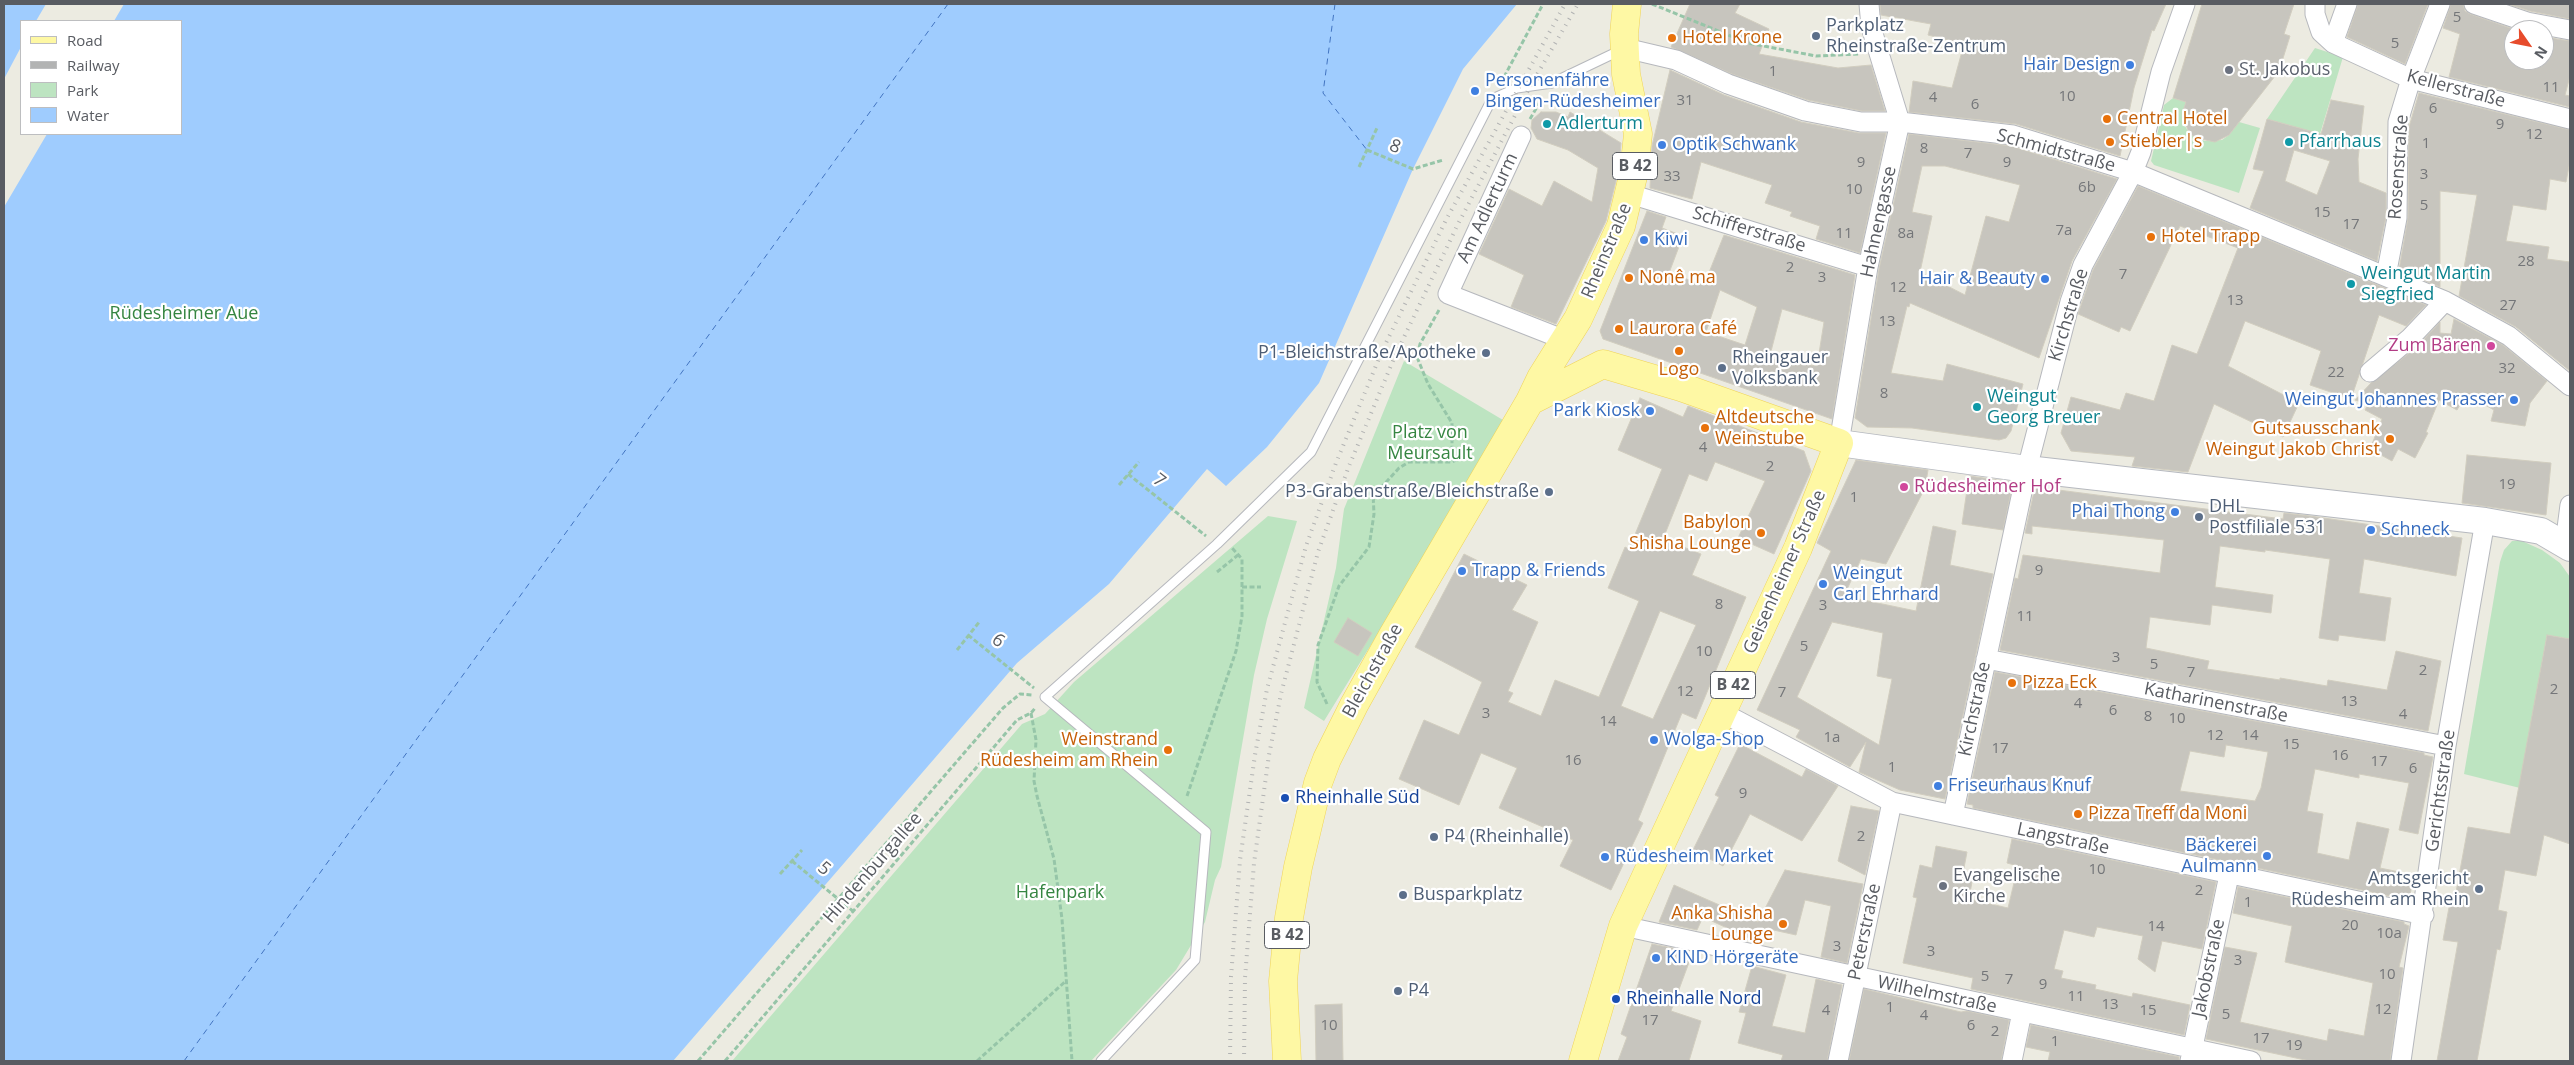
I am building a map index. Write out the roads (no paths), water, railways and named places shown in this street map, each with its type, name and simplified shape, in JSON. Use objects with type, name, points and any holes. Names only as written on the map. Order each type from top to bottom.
[{"type":"main road","name":"Rheinstraße","points":[[1571,330],[1621,226],[1630,194],[1638,134],[1626,74],[1627,4]]},
{"type":"main road","points":[[1571,330],[1604,364],[1672,384],[1839,443],[2027,469],[2485,521],[2541,531],[2569,544]]},
{"type":"main road","name":"Bleichstraße","points":[[1286,1061],[1284,981],[1289,918],[1298,867],[1318,783],[1339,732],[1541,378],[1571,330]]},
{"type":"main road","points":[[1530,400],[1604,364]]},
{"type":"main road","name":"Geisenheimer Straße","points":[[1582,1061],[1623,926],[1720,712],[1798,548],[1839,443]]},
{"type":"street","name":"Hahnengasse","points":[[1839,443],[1868,267],[1900,122],[1871,28],[1869,4]]},
{"type":"street","name":"Kirchstraße","points":[[1953,815],[2027,469],[2070,302],[2083,265],[2133,172],[2141,152],[2161,72],[2185,4]]},
{"type":"street","name":"Kellerstraße","points":[[2315,4],[2315,14],[2320,32],[2333,43],[2411,79],[2570,119]]},
{"type":"street","points":[[2333,43],[2347,4]]},
{"type":"street","name":"Rosenstraße","points":[[2386,276],[2397,218],[2398,122],[2411,79],[2440,4]]},
{"type":"street","points":[[2474,4],[2527,22],[2570,30]]},
{"type":"street","name":"Schmidtstraße","points":[[1625,48],[1676,60],[1728,84],[1805,111],[1861,122],[1900,122],[2013,135],[2133,172],[2445,301],[2509,336],[2570,386]]},
{"type":"street","name":"Am Adlerturm","points":[[1521,136],[1448,294],[1571,330]]},
{"type":"street","name":"Schifferstraße","points":[[1630,194],[1868,267]]},
{"type":"street","points":[[2370,372],[2410,338],[2445,301]]},
{"type":"street","points":[[2569,544],[2570,505]]},
{"type":"street","name":"Gerichtsstraße","points":[[2401,1061],[2424,915],[2446,746],[2485,521]]},
{"type":"street","name":"Katharinenstraße","points":[[1986,659],[2446,746]]},
{"type":"street","name":"Langstraße","points":[[1720,712],[1892,802],[2424,915]]},
{"type":"street","name":"Peterstraße","points":[[1838,1061],[1892,802]]},
{"type":"street","name":"Jakobstraße","points":[[2191,1054],[2229,875]]},
{"type":"street","name":"Wilhelmstraße","points":[[1623,926],[2022,1012],[2191,1054],[2251,1061]]},
{"type":"street","points":[[2012,1061],[2022,1012]]},
{"type":"lane","points":[[1101,1061],[1195,960],[1206,832],[1044,697],[1217,544],[1311,452],[1492,100],[1517,88],[1552,83],[1625,48]]},
{"type":"water","points":[[4,4],[46,4],[37,20],[20,20],[20,49],[4,79]]},
{"type":"water","points":[[124,4],[1517,4],[1463,69],[1413,169],[1319,383],[1267,447],[1226,486],[1207,469],[1109,584],[1017,663],[673,1061],[4,1061],[4,207],[46,135],[182,135],[182,20],[115,20]]},
{"type":"railway","points":[[1230,1061],[1231,977],[1240,860],[1255,755],[1267,689],[1306,546],[1336,463],[1382,351],[1447,218],[1565,4]]},
{"type":"railway","points":[[1244,1061],[1245,978],[1254,863],[1269,755],[1281,694],[1318,552],[1349,466],[1395,356],[1458,224],[1531,85],[1578,4]]},
{"type":"place","name":"Parkplatz Rheinstraße-Zentrum","points":[[1816,36]]},
{"type":"place","name":"Hotel Krone","points":[[1672,38]]},
{"type":"place","name":"Hair Design","points":[[2130,65]]},
{"type":"place","name":"St. Jakobus","points":[[2229,70]]},
{"type":"place","name":"Personenfähre Bingen-Rüdesheimer","points":[[1475,91]]},
{"type":"place","name":"Central Hotel","points":[[2107,119]]},
{"type":"place","name":"Adlerturm","points":[[1547,124]]},
{"type":"place","name":"Stiebler|s","points":[[2110,142]]},
{"type":"place","name":"Pfarrhaus","points":[[2289,142]]},
{"type":"place","name":"Optik Schwank","points":[[1662,145]]},
{"type":"place","name":"Hotel Trapp","points":[[2151,237]]},
{"type":"place","name":"Kiwi","points":[[1644,240]]},
{"type":"place","name":"Nonê ma","points":[[1629,278]]},
{"type":"place","name":"Hair & Beauty","points":[[2045,279]]},
{"type":"place","name":"Weingut Martin Siegfried","points":[[2351,284]]},
{"type":"place","name":"Laurora Café","points":[[1619,329]]},
{"type":"place","name":"Zum Bären","points":[[2491,346]]},
{"type":"place","name":"Logo","points":[[1679,351]]},
{"type":"place","name":"P1-Bleichstraße/Apotheke","points":[[1486,353]]},
{"type":"place","name":"Rheingauer Volksbank","points":[[1722,368]]},
{"type":"place","name":"Weingut Johannes Prasser","points":[[2514,400]]},
{"type":"place","name":"Weingut Georg Breuer","points":[[1977,407]]},
{"type":"place","name":"Park Kiosk","points":[[1650,411]]},
{"type":"place","name":"Altdeutsche Weinstube","points":[[1705,428]]},
{"type":"place","name":"Gutsausschank Weingut Jakob Christ","points":[[2390,439]]},
{"type":"place","name":"Rüdesheimer Hof","points":[[1904,487]]},
{"type":"place","name":"P3-Grabenstraße/Bleichstraße","points":[[1549,492]]},
{"type":"place","name":"Phai Thong","points":[[2175,512]]},
{"type":"place","name":"DHL Postfiliale 531","points":[[2199,517]]},
{"type":"place","name":"Schneck","points":[[2371,530]]},
{"type":"place","name":"Babylon Shisha Lounge","points":[[1761,533]]},
{"type":"place","name":"Trapp & Friends","points":[[1462,571]]},
{"type":"place","name":"Weingut Carl Ehrhard","points":[[1823,584]]},
{"type":"place","name":"Pizza Eck","points":[[2012,683]]},
{"type":"place","name":"Wolga-Shop","points":[[1654,740]]},
{"type":"place","name":"Weinstrand Rüdesheim am Rhein","points":[[1168,750]]},
{"type":"place","name":"Friseurhaus Knuf","points":[[1938,786]]},
{"type":"place","name":"Rheinhalle Süd","points":[[1285,798]]},
{"type":"place","name":"Pizza Treff da Moni","points":[[2078,814]]},
{"type":"place","name":"P4 (Rheinhalle)","points":[[1434,837]]},
{"type":"place","name":"Bäckerei Aulmann","points":[[2267,856]]},
{"type":"place","name":"Rüdesheim Market","points":[[1605,857]]},
{"type":"place","name":"Evangelische Kirche","points":[[1943,886]]},
{"type":"place","name":"Amtsgericht Rüdesheim am Rhein","points":[[2479,889]]},
{"type":"place","name":"Busparkplatz","points":[[1403,895]]},
{"type":"place","name":"Anka Shisha Lounge","points":[[1783,924]]},
{"type":"place","name":"KIND Hörgeräte","points":[[1656,958]]},
{"type":"place","name":"P4","points":[[1398,991]]},
{"type":"place","name":"Rheinhalle Nord","points":[[1616,999]]},
{"type":"park label","name":"Rüdesheimer Aue","points":[[184,314]]},
{"type":"park label","name":"Platz von Meursault","points":[[1430,443]]},
{"type":"park label","name":"Hafenpark","points":[[1060,893]]}]
